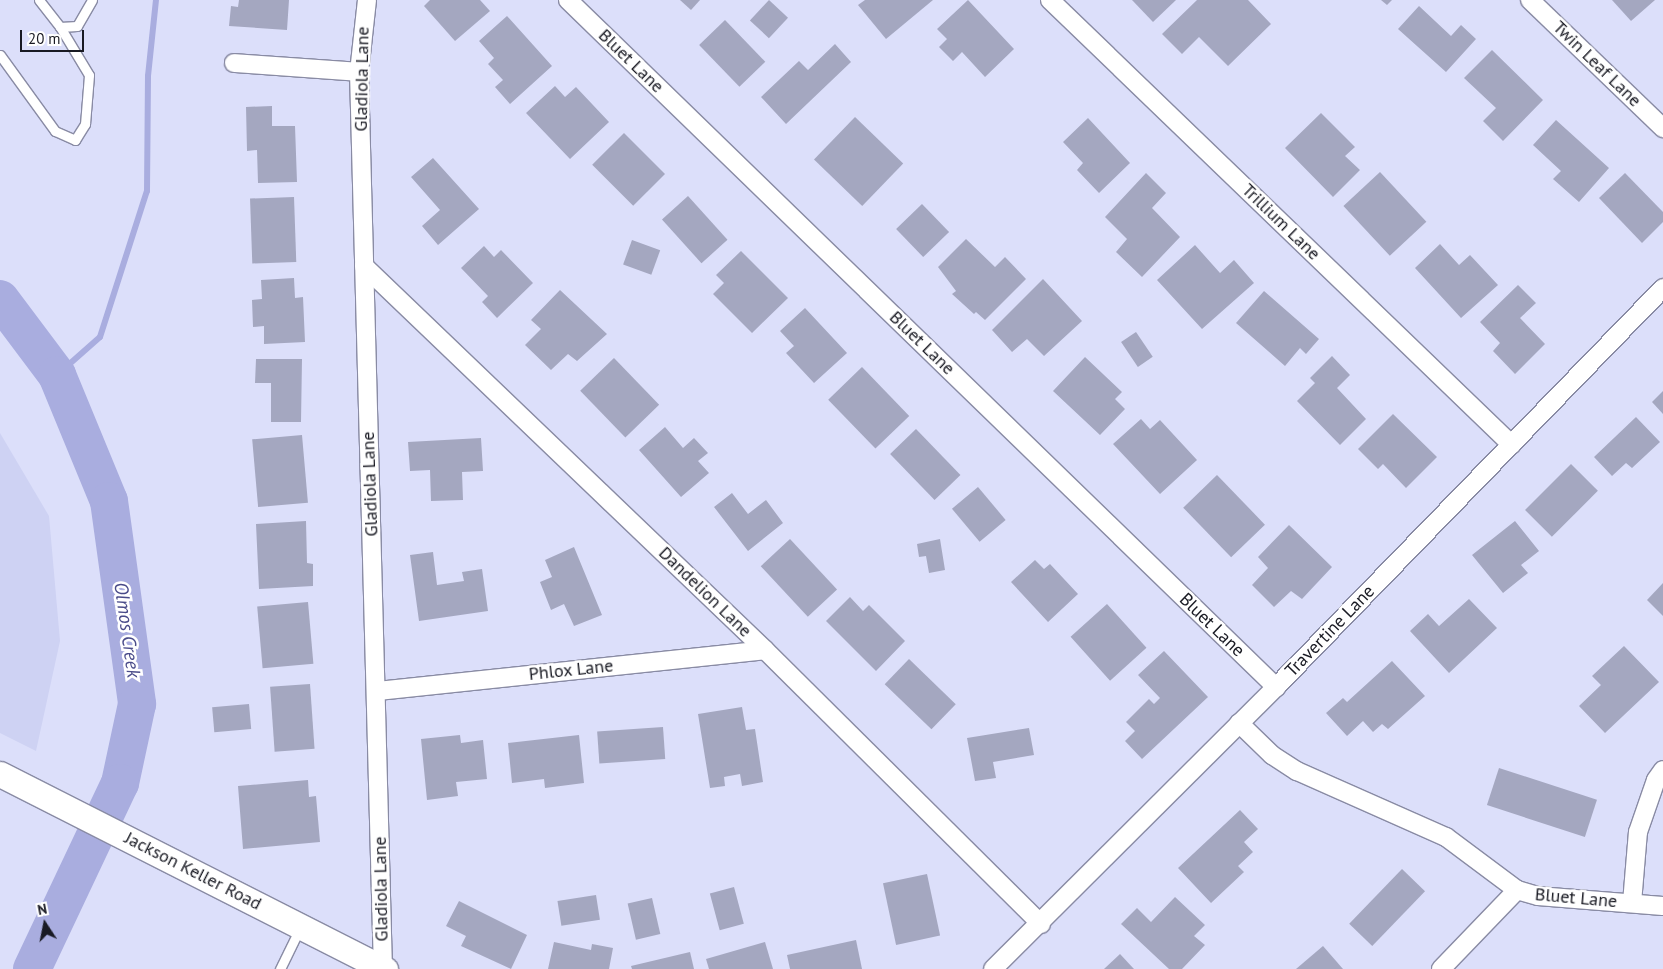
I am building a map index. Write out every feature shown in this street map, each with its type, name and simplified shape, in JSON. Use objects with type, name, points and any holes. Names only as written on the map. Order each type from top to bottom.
[{"type":"main road","name":"Jackson Keller Road","points":[[0,774],[384,968]]},
{"type":"street","name":"Gladiola Lane","points":[[367,0],[358,72],[384,968]]},
{"type":"street","name":"Bluet Lane","points":[[568,0],[1276,687]]},
{"type":"street","name":"Trillium Lane","points":[[1050,0],[1512,445]]},
{"type":"street","name":"Twin Leaf Lane","points":[[1530,0],[1663,128]]},
{"type":"street","points":[[234,63],[358,72]]},
{"type":"street","name":"Dandelion Lane","points":[[364,266],[765,650],[1041,924]]},
{"type":"street","name":"Travertine Lane","points":[[993,969],[1041,924],[1276,687],[1663,288]]},
{"type":"street","name":"Phlox Lane","points":[[376,691],[765,650]]},
{"type":"street","name":"Bluet Lane","points":[[1239,723],[1272,755],[1297,771],[1446,837],[1517,890],[1538,896],[1663,906]]},
{"type":"street","points":[[1632,903],[1638,832],[1656,780],[1663,770]]},
{"type":"street","points":[[1441,969],[1517,890]]},
{"type":"lane","points":[[0,55],[55,131],[75,140],[85,124],[90,75],[60,27],[39,0]]},
{"type":"lane","points":[[60,27],[77,26],[92,0]]},
{"type":"lane","points":[[280,969],[301,926]]},
{"type":"shaded area","points":[[0,433],[49,516],[60,641],[36,751],[0,733]]},
{"type":"building","points":[[239,0],[289,0],[287,30],[229,26],[231,6],[238,7]]},
{"type":"building","points":[[430,0],[480,0],[490,11],[455,41],[424,6]]},
{"type":"building","points":[[680,0],[700,0],[691,10]]},
{"type":"building","points":[[769,0],[788,18],[769,38],[750,20]]},
{"type":"building","points":[[865,0],[933,0],[886,39],[858,5]]},
{"type":"building","points":[[968,0],[1014,49],[985,77],[962,52],[953,61],[939,47],[947,39],[937,29]]},
{"type":"building","points":[[1132,0],[1176,0],[1153,22]]},
{"type":"building","points":[[1197,0],[1248,0],[1271,24],[1228,66],[1199,37],[1182,54],[1162,34]]},
{"type":"building","points":[[1381,0],[1392,0],[1387,5]]},
{"type":"building","points":[[1612,0],[1655,0],[1631,21]]},
{"type":"building","points":[[1419,6],[1451,36],[1461,25],[1476,39],[1446,72],[1398,29]]},
{"type":"building","points":[[507,16],[552,66],[510,104],[495,87],[503,80],[488,64],[494,58],[479,41]]},
{"type":"building","points":[[725,20],[765,62],[739,87],[699,45]]},
{"type":"building","points":[[835,44],[851,62],[786,124],[761,97],[799,61],[808,70]]},
{"type":"building","points":[[1492,50],[1543,100],[1503,141],[1483,121],[1496,108],[1464,78]]},
{"type":"building","points":[[555,86],[565,97],[576,87],[609,122],[570,159],[526,113]]},
{"type":"building","points":[[272,106],[272,126],[295,126],[297,182],[258,183],[257,150],[247,151],[246,107]]},
{"type":"building","points":[[1321,113],[1355,147],[1345,156],[1360,170],[1333,197],[1285,148]]},
{"type":"building","points":[[855,117],[903,164],[862,206],[814,159]]},
{"type":"building","points":[[1088,118],[1130,163],[1099,193],[1077,170],[1083,163],[1063,142]]},
{"type":"building","points":[[1556,120],[1609,168],[1579,202],[1553,179],[1561,171],[1533,145]]},
{"type":"building","points":[[624,133],[665,174],[633,206],[592,165]]},
{"type":"building","points":[[433,158],[479,209],[438,245],[422,226],[440,210],[411,177]]},
{"type":"building","points":[[1380,172],[1426,222],[1390,256],[1343,206]]},
{"type":"building","points":[[1146,173],[1166,193],[1152,208],[1180,237],[1142,277],[1116,252],[1127,239],[1105,217]]},
{"type":"building","points":[[1625,173],[1663,212],[1663,222],[1642,243],[1599,198]]},
{"type":"building","points":[[688,196],[727,240],[701,263],[662,219]]},
{"type":"building","points":[[294,197],[296,262],[252,263],[250,199]]},
{"type":"building","points":[[922,204],[949,232],[923,257],[896,229]]},
{"type":"building","points":[[966,239],[995,267],[1005,257],[1026,279],[985,320],[976,312],[974,314],[952,294],[956,291],[938,267]]},
{"type":"building","points":[[632,240],[660,250],[651,275],[623,264]]},
{"type":"building","points":[[1440,244],[1459,265],[1470,255],[1498,285],[1461,318],[1415,268]]},
{"type":"building","points":[[1195,245],[1220,273],[1234,260],[1254,283],[1202,329],[1157,280]]},
{"type":"building","points":[[484,246],[494,257],[501,250],[533,283],[497,318],[482,302],[488,296],[461,268]]},
{"type":"building","points":[[741,251],[788,298],[752,333],[713,294],[724,283],[716,275]]},
{"type":"building","points":[[294,278],[295,298],[303,297],[305,342],[264,344],[264,326],[253,327],[252,300],[262,299],[261,280]]},
{"type":"building","points":[[1043,279],[1082,321],[1044,356],[1027,339],[1012,352],[992,330]]},
{"type":"building","points":[[1518,285],[1536,303],[1520,318],[1545,344],[1515,374],[1493,351],[1500,343],[1480,322]]},
{"type":"building","points":[[560,290],[607,334],[577,361],[568,354],[551,370],[525,345],[541,329],[531,320]]},
{"type":"building","points":[[1264,291],[1319,339],[1306,354],[1300,348],[1285,366],[1236,323]]},
{"type":"building","points":[[805,308],[847,353],[814,383],[786,353],[794,346],[780,331]]},
{"type":"building","points":[[1136,332],[1153,357],[1138,367],[1121,342]]},
{"type":"building","points":[[1332,356],[1350,375],[1337,388],[1366,419],[1340,445],[1297,401],[1315,383],[1310,378]]},
{"type":"building","points":[[1085,357],[1122,392],[1115,399],[1125,409],[1100,435],[1053,391]]},
{"type":"building","points":[[614,358],[659,405],[625,437],[580,391]]},
{"type":"building","points":[[256,359],[302,359],[301,422],[271,422],[271,383],[255,383]]},
{"type":"building","points":[[862,367],[909,416],[875,449],[828,400]]},
{"type":"building","points":[[1663,391],[1663,414],[1652,402]]},
{"type":"building","points":[[1393,414],[1437,457],[1406,488],[1383,464],[1378,469],[1358,449]]},
{"type":"building","points":[[1636,417],[1660,442],[1632,468],[1626,463],[1612,476],[1594,457]]},
{"type":"building","points":[[1141,419],[1150,429],[1160,420],[1197,460],[1160,494],[1113,444]]},
{"type":"building","points":[[665,427],[683,448],[694,438],[708,453],[698,461],[709,473],[681,497],[639,450]]},
{"type":"building","points":[[916,429],[960,475],[935,500],[890,454]]},
{"type":"building","points":[[302,435],[308,503],[258,507],[252,439]]},
{"type":"building","points":[[481,438],[483,471],[462,472],[463,500],[431,501],[430,470],[410,471],[408,442]]},
{"type":"building","points":[[1571,464],[1598,491],[1552,537],[1525,510]]},
{"type":"building","points":[[1217,475],[1265,525],[1231,557],[1183,508]]},
{"type":"building","points":[[978,487],[1006,520],[980,542],[952,509]]},
{"type":"building","points":[[732,493],[748,514],[766,500],[783,523],[748,551],[714,507]]},
{"type":"building","points":[[306,521],[307,563],[313,564],[313,586],[259,589],[256,524]]},
{"type":"building","points":[[1515,521],[1539,551],[1521,565],[1528,573],[1503,593],[1472,555]]},
{"type":"building","points":[[1289,525],[1332,567],[1302,599],[1291,591],[1274,607],[1252,585],[1268,568],[1258,557]]},
{"type":"building","points":[[790,539],[837,589],[808,617],[761,566]]},
{"type":"building","points":[[940,539],[945,570],[929,573],[926,556],[919,557],[917,544]]},
{"type":"building","points":[[574,547],[602,615],[574,626],[564,604],[551,610],[540,582],[552,577],[545,560]]},
{"type":"building","points":[[433,552],[437,585],[464,581],[462,572],[482,569],[488,611],[419,621],[410,555]]},
{"type":"building","points":[[1035,560],[1044,569],[1050,564],[1078,594],[1048,622],[1011,582]]},
{"type":"building","points":[[1663,583],[1663,616],[1647,600]]},
{"type":"building","points":[[850,597],[863,611],[869,605],[905,641],[876,671],[826,621]]},
{"type":"building","points":[[1469,599],[1497,628],[1449,673],[1410,631],[1428,614],[1439,626]]},
{"type":"building","points":[[308,602],[313,664],[263,668],[257,606]]},
{"type":"building","points":[[1107,604],[1146,648],[1110,681],[1071,637]]},
{"type":"building","points":[[1624,646],[1659,682],[1605,733],[1579,706],[1601,685],[1592,676]]},
{"type":"building","points":[[1164,651],[1208,697],[1142,759],[1125,741],[1135,731],[1126,722],[1149,699],[1154,704],[1160,698],[1138,675]]},
{"type":"building","points":[[909,659],[956,704],[931,729],[885,684]]},
{"type":"building","points":[[1392,661],[1425,696],[1388,729],[1382,724],[1373,732],[1363,721],[1347,736],[1326,713],[1343,698],[1347,702]]},
{"type":"building","points":[[310,684],[315,749],[275,752],[270,687]]},
{"type":"building","points":[[249,704],[251,729],[214,732],[212,707]]},
{"type":"building","points":[[742,707],[746,730],[755,729],[763,782],[742,786],[740,774],[724,777],[725,786],[710,788],[698,714]]},
{"type":"building","points":[[663,727],[665,759],[599,764],[597,732]]},
{"type":"building","points":[[1029,728],[1034,755],[993,762],[996,778],[975,781],[967,738]]},
{"type":"building","points":[[460,735],[461,743],[483,740],[487,779],[456,782],[458,796],[427,800],[421,739]]},
{"type":"building","points":[[579,735],[584,783],[545,788],[544,779],[512,783],[508,743]]},
{"type":"building","points":[[1499,768],[1597,800],[1585,837],[1487,805]]},
{"type":"building","points":[[308,780],[309,797],[316,796],[320,842],[243,849],[238,786]]},
{"type":"building","points":[[1240,810],[1258,829],[1244,842],[1253,852],[1238,866],[1244,872],[1211,903],[1178,868]]},
{"type":"building","points":[[1402,869],[1425,891],[1372,946],[1349,924]]},
{"type":"building","points":[[927,874],[940,936],[896,945],[883,883]]},
{"type":"building","points":[[734,887],[744,924],[720,930],[710,893]]},
{"type":"building","points":[[596,895],[600,920],[561,926],[557,901]]},
{"type":"building","points":[[1175,897],[1205,925],[1194,936],[1205,945],[1182,969],[1169,969],[1121,924],[1137,908],[1151,922]]},
{"type":"building","points":[[652,898],[660,934],[636,940],[628,904]]},
{"type":"building","points":[[459,901],[527,935],[511,969],[461,946],[466,936],[446,926]]},
{"type":"building","points":[[856,940],[862,969],[790,969],[787,955]]},
{"type":"building","points":[[554,942],[591,950],[592,944],[613,948],[609,969],[548,969]]},
{"type":"building","points":[[765,942],[773,969],[709,969],[706,959]]},
{"type":"building","points":[[1323,946],[1343,969],[1296,969]]},
{"type":"building","points":[[690,952],[694,969],[632,969],[631,966]]},
{"type":"building","points":[[1120,954],[1134,969],[1104,969]]},
{"type":"waterway","points":[[57,375],[100,337],[147,191],[148,76],[156,0]]},
{"type":"waterway","name":"Olmos Creek","points":[[0,299],[57,375],[109,501],[137,704],[120,783],[32,969]]}]
